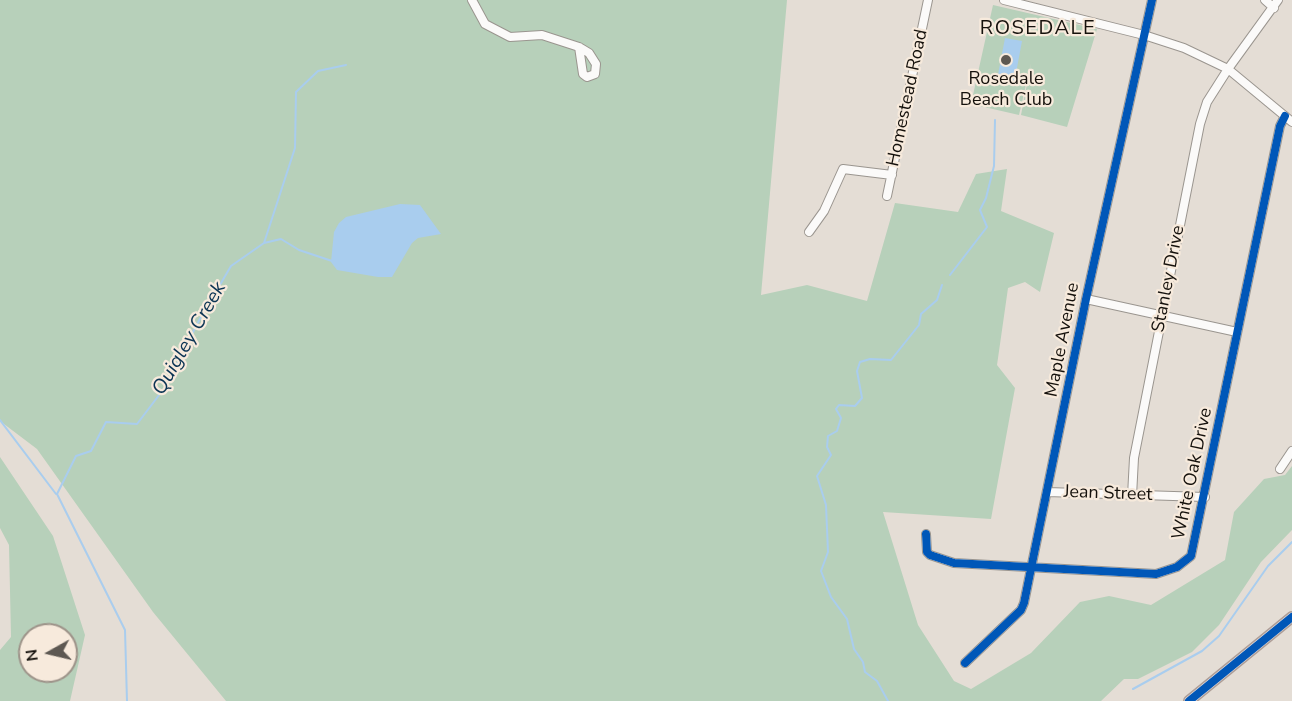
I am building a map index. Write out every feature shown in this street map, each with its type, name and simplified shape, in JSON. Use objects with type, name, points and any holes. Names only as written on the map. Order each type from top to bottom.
[{"type":"main road","points":[[1189,701],[1292,617]]},
{"type":"street","points":[[472,0],[485,24],[510,37],[542,35],[579,47]]},
{"type":"street","name":"Homestead Road","points":[[887,196],[928,0]]},
{"type":"street","points":[[1004,0],[1144,35],[1184,48],[1227,69],[1292,122]]},
{"type":"street","name":"Maple Avenue","points":[[965,663],[1021,610],[1033,567],[1086,299],[1152,0]]},
{"type":"street","points":[[1265,0],[1276,4]]},
{"type":"street","name":"Stanley Drive","points":[[1131,495],[1134,458],[1200,124],[1207,102],[1227,69],[1276,4]]},
{"type":"street","name":"White Oak Drive","points":[[926,534],[927,552],[954,563],[1156,574],[1168,571],[1191,556],[1280,126],[1285,116]]},
{"type":"street","points":[[809,232],[824,211],[843,169],[892,174]]},
{"type":"street","points":[[1086,299],[1237,332]]},
{"type":"street","points":[[1280,469],[1292,451]]},
{"type":"street","name":"Jean Street","points":[[1047,492],[1205,497]]},
{"type":"green space","points":[[0,0],[787,0],[761,295],[807,285],[867,301],[895,203],[958,212],[976,174],[1007,169],[1001,211],[1054,233],[1040,292],[1025,282],[1008,288],[997,365],[1015,388],[991,519],[883,512],[918,625],[954,681],[971,689],[1031,653],[1080,602],[1109,596],[1151,605],[1225,560],[1234,512],[1264,479],[1285,475],[1292,466],[1292,530],[1261,562],[1219,625],[1192,652],[1138,679],[1124,679],[1101,701],[226,701],[153,612],[37,449],[0,421]]},
{"type":"green space","points":[[993,5],[1097,29],[1067,127],[1021,115],[1031,63],[1019,115],[971,104]]},
{"type":"green space","points":[[0,457],[53,536],[85,635],[78,666],[78,623],[18,623],[18,683],[74,683],[70,701],[0,701],[0,650],[11,637],[9,545],[0,528]]},
{"type":"water","points":[[1005,38],[1022,41],[1014,84],[997,80]]},
{"type":"water","points":[[400,204],[420,205],[441,234],[418,238],[412,243],[392,277],[337,270],[331,262],[334,232],[339,223],[346,217]]},
{"type":"waterway","name":"Quigley Creek","points":[[127,701],[125,630],[57,494],[76,456],[91,451],[106,422],[137,424],[166,386],[197,324],[231,266],[264,243],[295,148],[296,92],[318,71],[346,65]]},
{"type":"waterway","points":[[950,275],[987,227],[980,210],[986,198],[994,166],[995,120]]},
{"type":"waterway","points":[[264,243],[281,239],[299,250],[332,261]]},
{"type":"waterway","points":[[888,701],[877,681],[865,672],[863,662],[854,649],[847,619],[831,597],[821,571],[828,552],[826,505],[817,476],[831,455],[827,447],[828,436],[837,431],[841,418],[836,409],[839,405],[855,406],[862,398],[857,371],[860,362],[870,359],[891,360],[919,325],[921,314],[937,300],[942,285]]},
{"type":"waterway","points":[[0,420],[56,494]]},
{"type":"waterway","points":[[1133,689],[1202,651],[1219,636],[1268,566],[1292,542]]},
{"type":"cycle path","points":[[965,663],[1021,610],[1024,603],[1086,299],[1152,0]]},
{"type":"cycle path","points":[[926,534],[927,552],[954,563],[1156,574],[1177,567],[1191,556],[1280,126],[1285,116]]},
{"type":"cycle path","points":[[1189,701],[1292,617]]},
{"type":"place","name":"Rosedale Beach Club","points":[[1006,60]]},
{"type":"district","name":"ROSEDALE","points":[[1038,29]]}]
